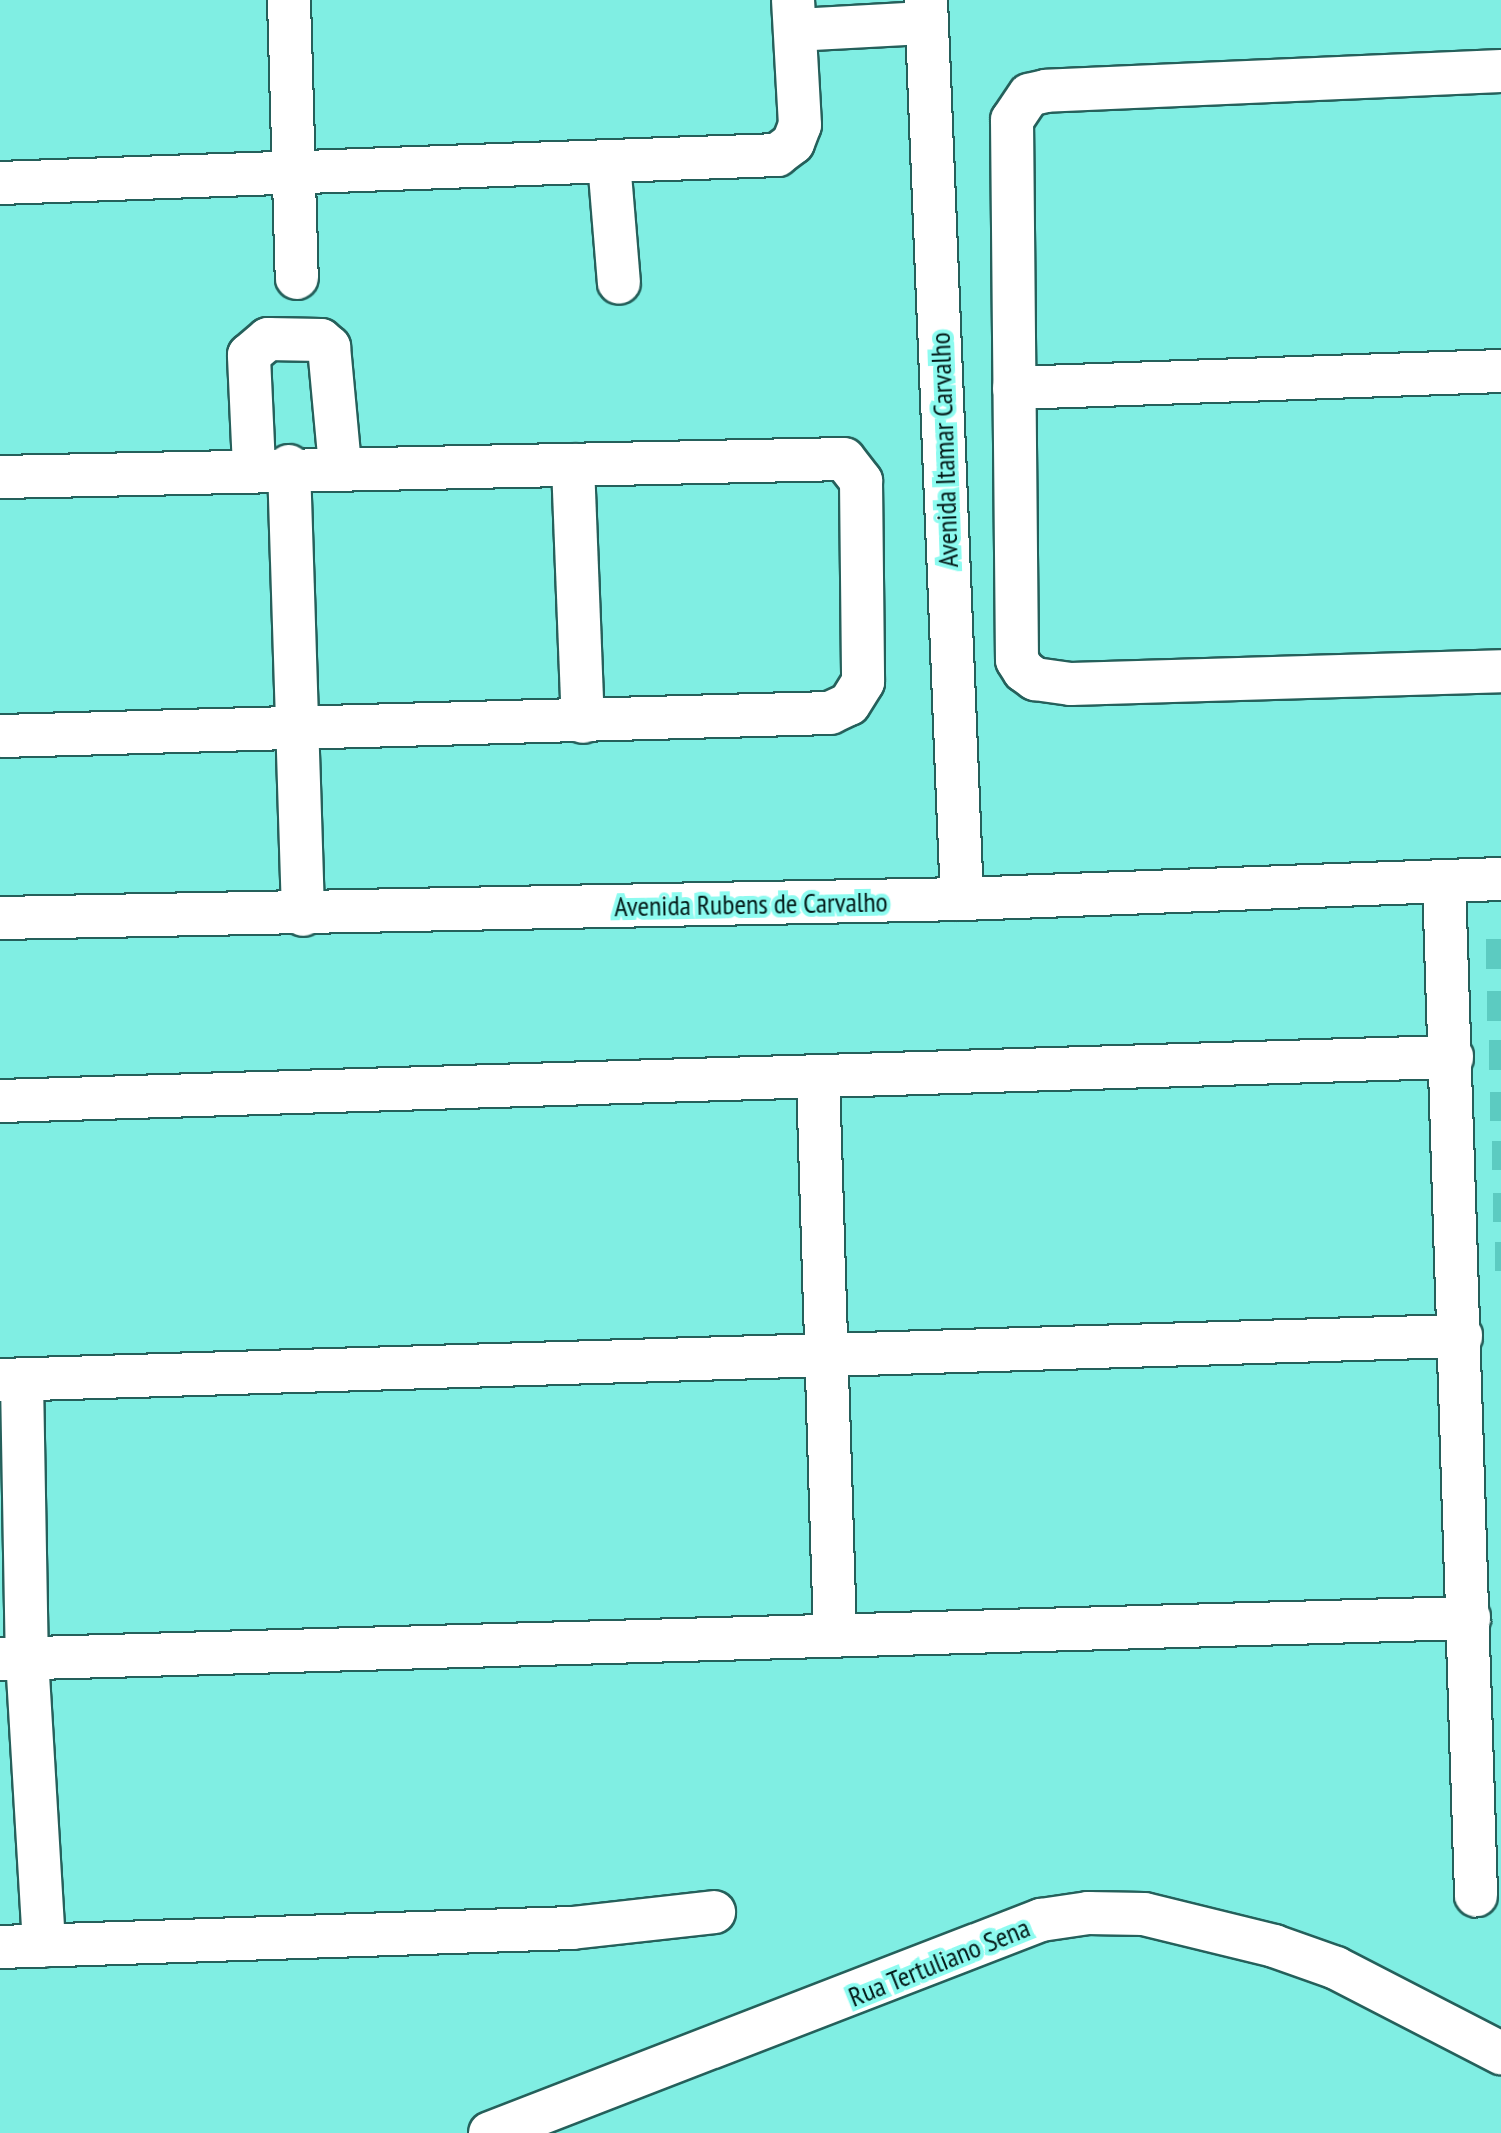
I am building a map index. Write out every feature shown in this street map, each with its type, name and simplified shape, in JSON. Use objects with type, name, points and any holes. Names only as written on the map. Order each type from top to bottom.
[{"type":"street","points":[[290,0],[297,278]]},
{"type":"street","points":[[0,184],[294,170],[609,162],[788,149],[800,125],[795,15],[926,11]]},
{"type":"street","name":"Avenida Itamar Carvalho","points":[[926,11],[962,899]]},
{"type":"street","points":[[1501,71],[1029,94],[1012,120],[1017,660],[1035,680],[1071,684],[1501,671]]},
{"type":"street","points":[[609,162],[619,283]]},
{"type":"street","points":[[303,914],[295,730],[271,466],[250,355],[268,339],[321,340],[330,348],[340,464]]},
{"type":"street","points":[[1014,388],[1501,371]]},
{"type":"street","points":[[0,477],[340,464],[573,465],[832,458],[852,463],[860,482],[863,682],[850,704],[830,713],[0,736]]},
{"type":"street","points":[[573,465],[583,722]]},
{"type":"street","name":"Avenida Rubens de Carvalho","points":[[0,918],[962,899],[1501,879]]},
{"type":"street","points":[[1444,881],[1476,1895]]},
{"type":"street","points":[[0,1100],[1452,1058]]},
{"type":"street","points":[[818,1078],[834,1636]]},
{"type":"street","points":[[44,1946],[14,1659],[11,1381],[1461,1336]]},
{"type":"street","points":[[14,1659],[1470,1618]]},
{"type":"street","points":[[0,1948],[572,1928],[714,1912]]},
{"type":"street","name":"Rua Tertuliano Sena","points":[[490,2133],[1040,1920],[1088,1913],[1144,1914],[1274,1946],[1336,1968],[1501,2053]]},
{"type":"building","points":[[1486,939],[1501,939],[1501,969],[1486,969]]},
{"type":"building","points":[[1487,991],[1501,991],[1501,1021],[1487,1021]]},
{"type":"building","points":[[1489,1040],[1501,1040],[1501,1070],[1489,1070]]},
{"type":"building","points":[[1490,1092],[1501,1092],[1501,1121],[1490,1121]]},
{"type":"building","points":[[1492,1141],[1501,1141],[1501,1170],[1492,1170]]},
{"type":"building","points":[[1493,1193],[1501,1193],[1501,1222],[1493,1222]]},
{"type":"building","points":[[1495,1242],[1501,1242],[1501,1271],[1495,1271]]}]
